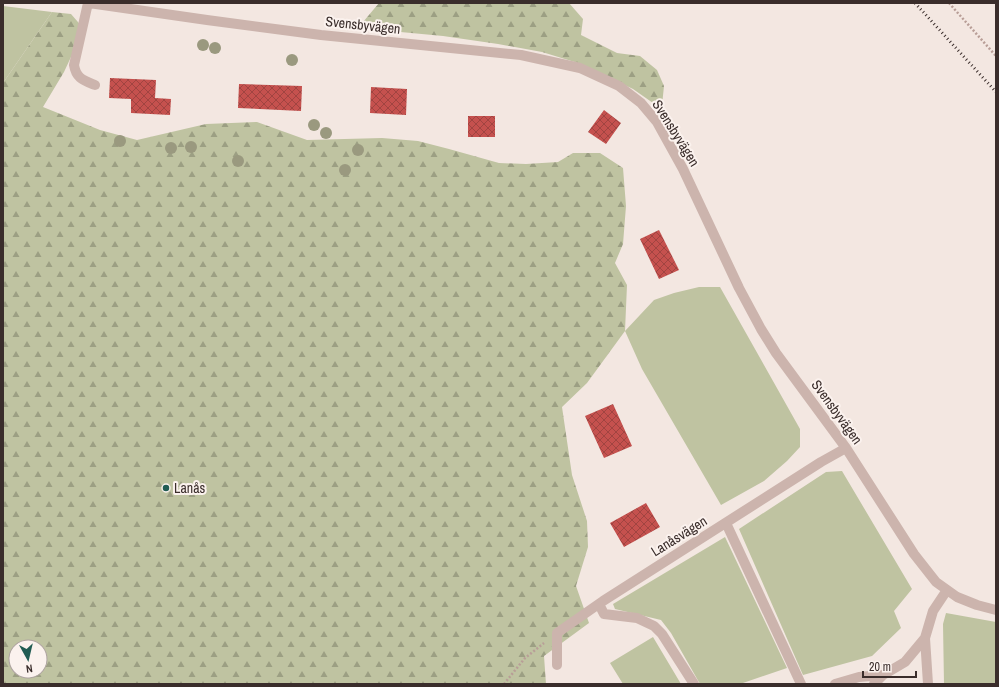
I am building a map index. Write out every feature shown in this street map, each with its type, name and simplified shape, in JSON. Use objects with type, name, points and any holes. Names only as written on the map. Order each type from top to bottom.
[{"type":"street","points":[[89,3],[74,65],[75,72],[83,80],[94,85]]},
{"type":"street","name":"Svensbyvägen","points":[[89,3],[321,35],[521,55],[580,68],[619,86],[641,103],[657,122],[683,170],[749,308],[776,353],[846,448],[914,554],[936,582],[947,590],[968,602],[996,610]]},
{"type":"street","name":"Lanåsvägen","points":[[557,633],[599,604],[821,462],[846,448]]},
{"type":"street","points":[[726,523],[801,684]]},
{"type":"street","points":[[928,684],[925,638],[933,611],[947,590]]},
{"type":"street","points":[[599,604],[604,614],[637,618],[654,626],[662,634],[694,684]]},
{"type":"street","points":[[557,633],[557,665]]},
{"type":"street","points":[[874,684],[883,675],[905,662],[925,638]]},
{"type":"street","points":[[835,684],[859,676],[883,675]]},
{"type":"path","points":[[948,3],[996,56]]},
{"type":"path","points":[[504,684],[524,658],[557,633]]},
{"type":"green space","points":[[379,3],[569,3],[583,19],[581,35],[617,53],[640,56],[657,70],[664,86],[661,115],[653,103],[633,89],[578,63],[542,52],[443,36],[358,28]]},
{"type":"green space","points":[[3,6],[52,12],[3,83]]},
{"type":"green space","points":[[52,12],[71,14],[84,29],[64,72],[43,107],[100,130],[137,140],[206,124],[257,122],[307,140],[382,138],[418,141],[499,163],[526,164],[558,162],[573,153],[600,153],[623,168],[626,206],[623,244],[615,263],[627,285],[625,331],[587,383],[562,407],[572,475],[587,521],[588,547],[576,586],[589,623],[544,656],[546,684],[3,684],[3,83]]},
{"type":"green space","points":[[699,287],[720,287],[800,429],[800,447],[787,461],[764,481],[721,505],[642,369],[625,331],[654,300]]},
{"type":"green space","points":[[842,471],[912,589],[894,611],[901,628],[872,656],[803,675],[739,529],[826,472]]},
{"type":"green space","points":[[725,537],[787,668],[740,684],[700,684],[671,633],[661,620],[615,609],[613,604]]},
{"type":"green space","points":[[946,613],[996,622],[996,684],[944,684],[943,624]]},
{"type":"green space","points":[[653,637],[681,684],[623,684],[610,663]]},
{"type":"building","points":[[110,78],[156,80],[155,98],[171,99],[170,115],[131,113],[131,99],[109,98]]},
{"type":"building","points":[[239,84],[302,86],[301,111],[238,108]]},
{"type":"building","points":[[371,87],[407,89],[406,115],[370,113]]},
{"type":"building","points":[[604,110],[621,123],[606,144],[588,132]]},
{"type":"building","points":[[468,116],[495,116],[495,137],[468,137]]},
{"type":"building","points":[[659,230],[679,270],[659,279],[640,239]]},
{"type":"building","points":[[613,404],[632,446],[604,458],[585,416]]},
{"type":"building","points":[[646,503],[660,527],[624,547],[610,523]]},
{"type":"railway","points":[[915,3],[996,92]]},
{"type":"place","name":"Lanås","points":[[166,488]]}]
